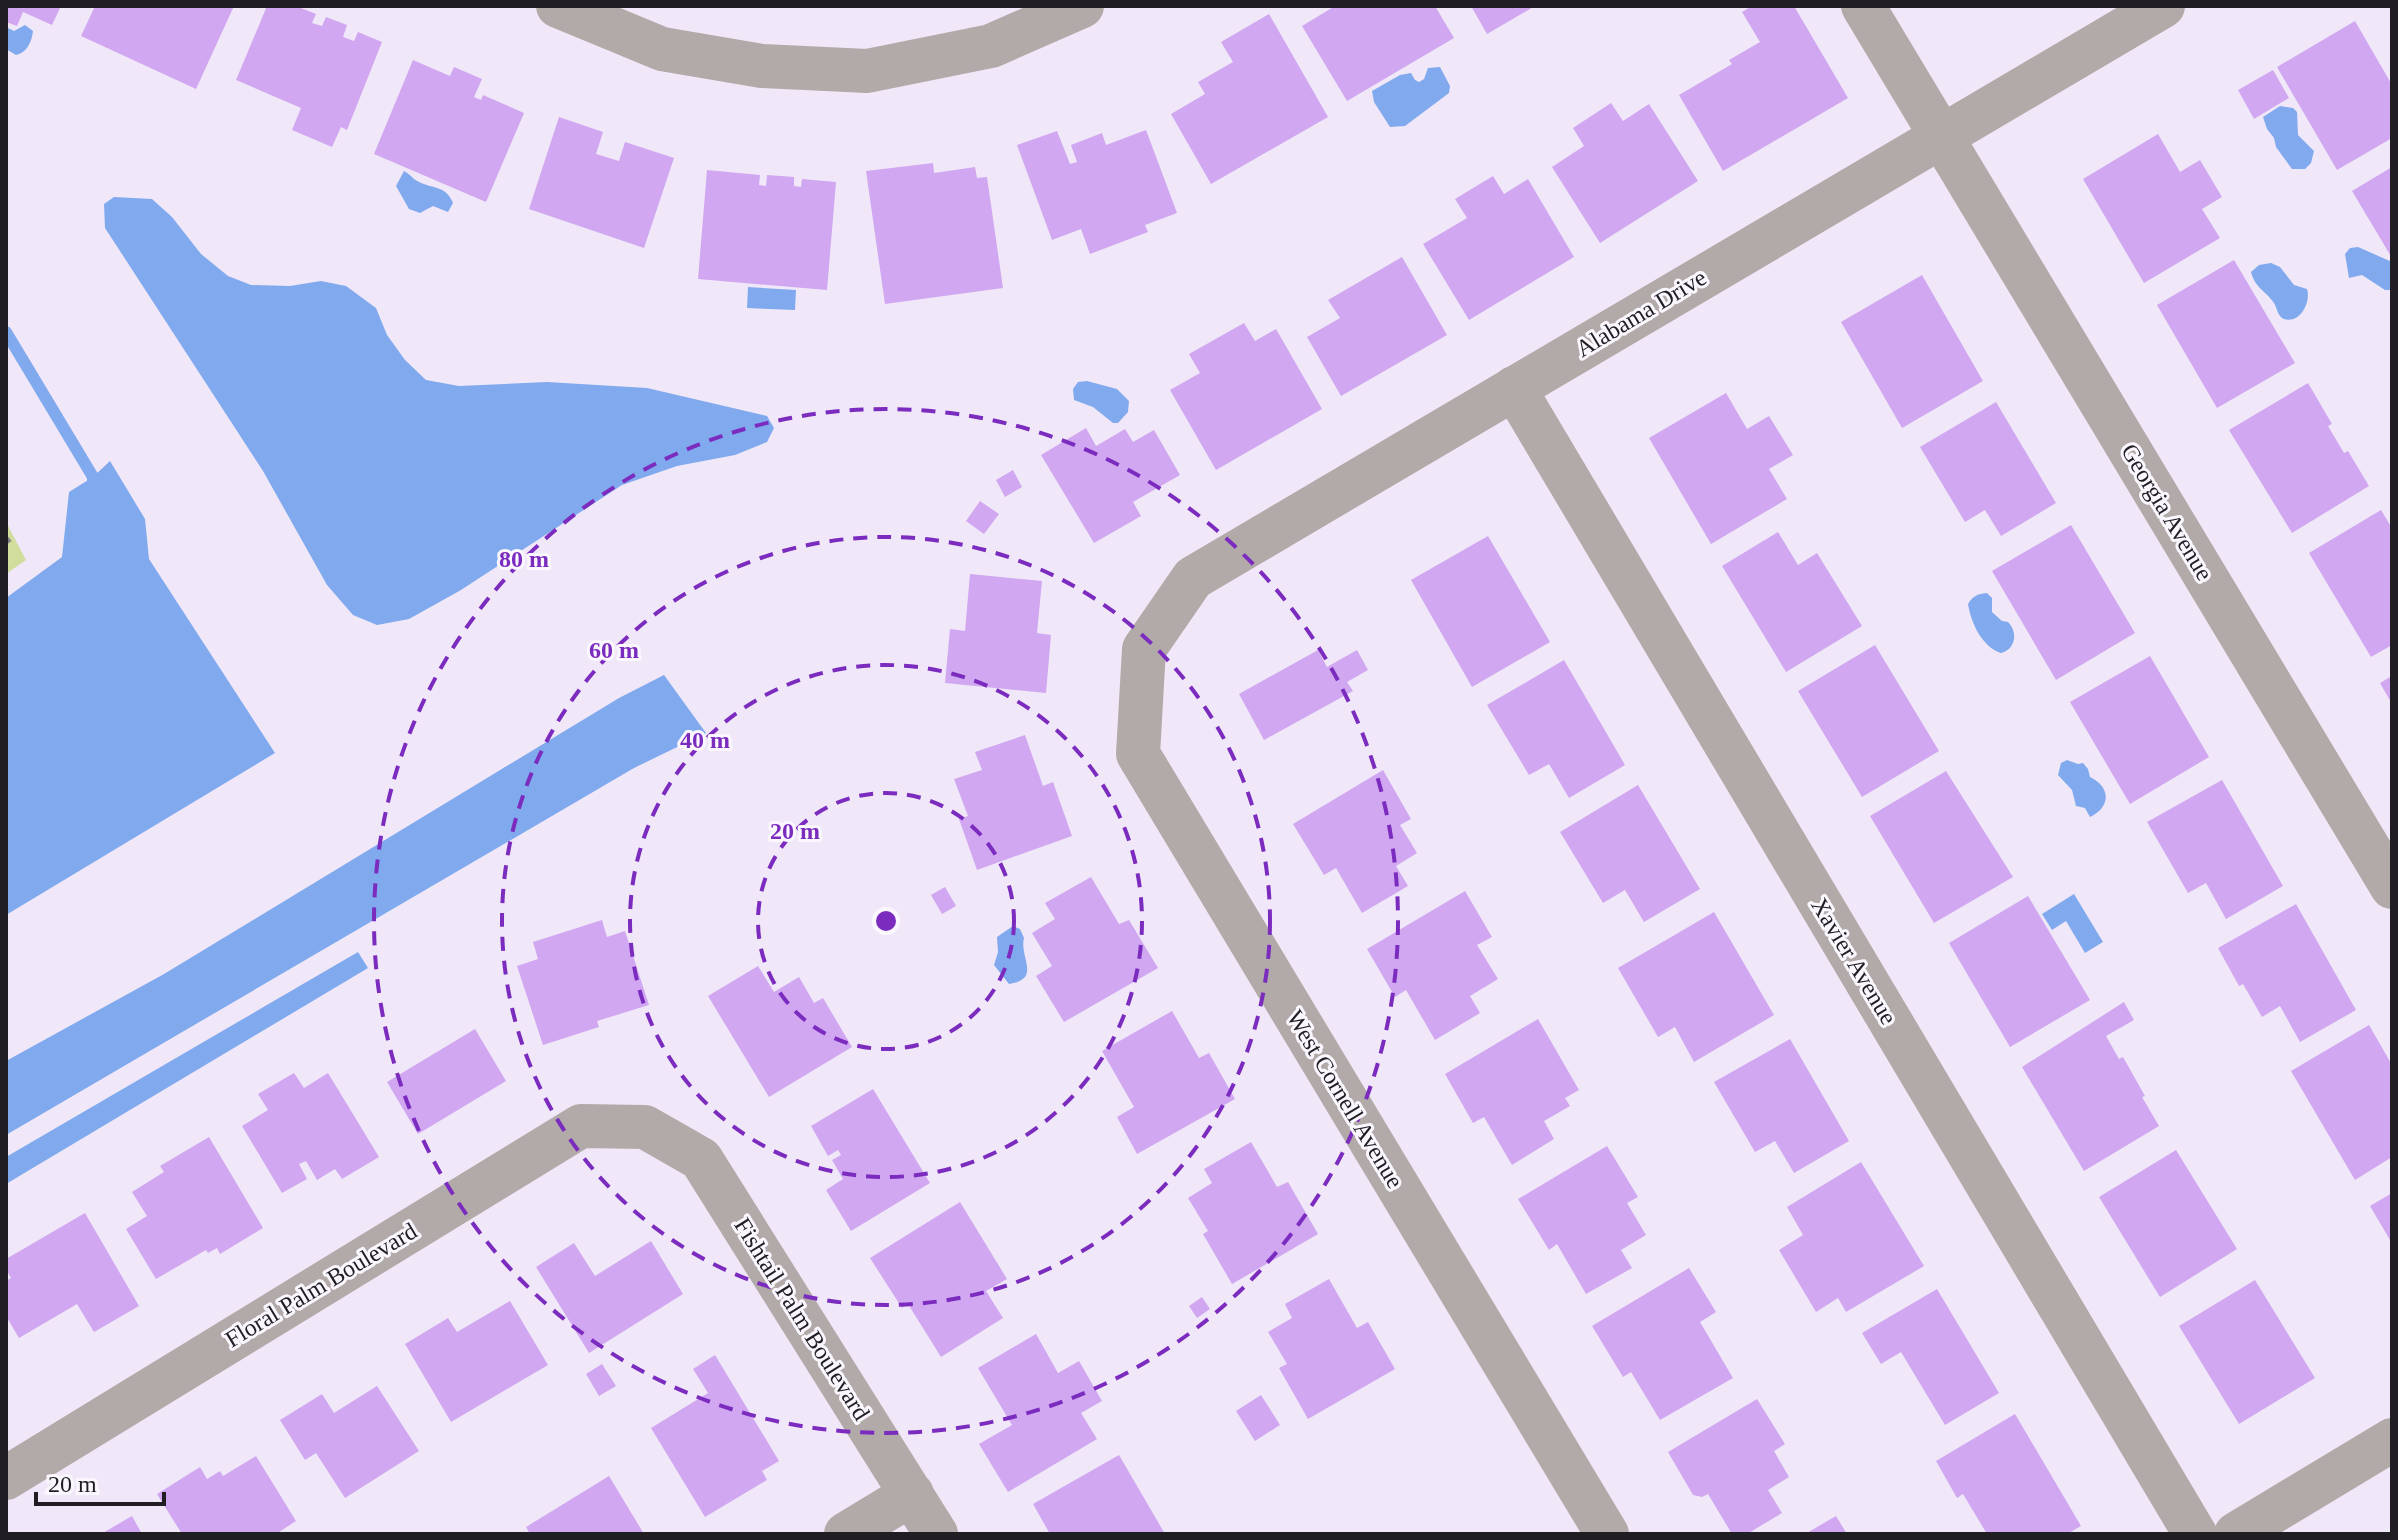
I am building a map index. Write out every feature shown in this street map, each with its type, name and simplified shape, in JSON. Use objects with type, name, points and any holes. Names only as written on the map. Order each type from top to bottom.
[{"type":"street","points":[[558,6],[662,49],[762,66],[867,71],[991,46],[1082,6]]},
{"type":"street","name":"Georgia Avenue","points":[[1863,6],[2392,887]]},
{"type":"street","name":"Alabama Drive","points":[[1144,649],[1193,578],[2163,6]]},
{"type":"street","name":"Xavier Avenue","points":[[1514,388],[2195,1534]]},
{"type":"street","name":"West Cornell Avenue","points":[[1144,649],[1138,754],[1607,1534]]},
{"type":"street","name":"Floral Palm Boulevard","points":[[6,1478],[581,1126],[645,1127]]},
{"type":"street","name":"Fishtail Palm Boulevard","points":[[645,1127],[701,1159],[936,1534]]},
{"type":"street","points":[[2236,1534],[2392,1440]]},
{"type":"street","points":[[846,1534],[912,1494]]},
{"type":"green space","points":[[6,522],[26,560],[6,574]]},
{"type":"water","points":[[25,25],[33,31],[31,39],[26,49],[16,55],[6,49],[6,27],[14,31]]},
{"type":"water","points":[[1440,67],[1450,86],[1449,93],[1405,126],[1390,127],[1374,102],[1372,91],[1400,75],[1411,73],[1419,82],[1424,79],[1428,68]]},
{"type":"water","points":[[2280,106],[2293,108],[2297,112],[2298,135],[2314,151],[2311,163],[2305,169],[2292,169],[2267,129],[2263,117]]},
{"type":"water","points":[[404,171],[420,182],[446,192],[453,203],[448,212],[433,206],[420,213],[409,209],[396,186]]},
{"type":"water","points":[[114,197],[152,199],[172,217],[201,254],[228,276],[251,285],[290,286],[321,281],[346,286],[376,308],[387,335],[405,360],[426,380],[459,386],[547,382],[647,388],[767,416],[774,428],[767,442],[735,455],[677,466],[622,485],[461,590],[409,619],[377,625],[353,615],[327,585],[263,471],[105,228],[104,204]]},
{"type":"water","points":[[2358,247],[2392,262],[2392,290],[2385,290],[2362,275],[2349,278],[2345,254],[2350,248]]},
{"type":"water","points":[[2271,263],[2280,267],[2294,285],[2307,289],[2306,305],[2300,315],[2290,320],[2282,318],[2251,272],[2259,265]]},
{"type":"water","points":[[748,287],[796,290],[795,310],[747,308]]},
{"type":"water","points":[[1087,381],[1117,389],[1129,401],[1128,412],[1118,423],[1113,423],[1093,407],[1074,400],[1073,389],[1078,382]]},
{"type":"water","points":[[110,461],[145,519],[149,559],[275,753],[6,915],[6,598],[62,557],[69,492],[93,477]]},
{"type":"water","points":[[1987,593],[1992,598],[1992,612],[2008,622],[2013,630],[2014,640],[2010,648],[2001,653],[1983,640],[1968,604],[1978,595]]},
{"type":"water","points":[[664,675],[706,733],[634,768],[6,1135],[6,1061],[164,974],[619,698]]},
{"type":"water","points":[[2067,760],[2083,763],[2090,777],[2105,791],[2105,803],[2090,817],[2085,808],[2076,806],[2072,790],[2058,775],[2061,763]]},
{"type":"water","points":[[2074,894],[2103,942],[2085,953],[2066,921],[2052,930],[2042,914]]},
{"type":"water","points":[[1013,926],[1020,929],[1024,938],[1027,972],[1019,981],[1009,984],[994,965],[998,952],[997,937]]},
{"type":"water","points":[[358,952],[368,968],[6,1184],[6,1157]]},
{"type":"building","points":[[6,6],[61,6],[52,25],[23,12],[17,26],[6,22]]},
{"type":"building","points":[[95,6],[234,6],[196,89],[81,36]]},
{"type":"building","points":[[267,6],[296,6],[316,14],[312,23],[322,26],[326,17],[347,25],[343,37],[354,41],[358,32],[382,42],[347,130],[341,127],[332,147],[292,130],[301,108],[236,80]]},
{"type":"building","points":[[1335,6],[1435,6],[1454,38],[1347,101],[1302,26]]},
{"type":"building","points":[[1471,6],[1535,6],[1487,34]]},
{"type":"building","points":[[1752,6],[1794,6],[1848,98],[1723,171],[1679,95],[1732,64],[1729,60],[1760,42],[1742,12]]},
{"type":"building","points":[[1269,14],[1328,117],[1211,184],[1171,114],[1205,94],[1198,82],[1233,62],[1221,42]]},
{"type":"building","points":[[2355,21],[2392,85],[2392,138],[2337,170],[2277,67]]},
{"type":"building","points":[[413,60],[450,76],[454,67],[482,79],[474,97],[481,100],[483,95],[524,113],[486,202],[374,154]]},
{"type":"building","points":[[2273,70],[2289,98],[2254,119],[2238,90]]},
{"type":"building","points":[[1611,103],[1623,121],[1649,104],[1698,181],[1600,243],[1552,167],[1584,146],[1573,128]]},
{"type":"building","points":[[559,117],[603,132],[596,154],[619,161],[625,142],[674,158],[644,248],[529,209]]},
{"type":"building","points":[[1146,130],[1177,213],[1145,225],[1148,232],[1090,254],[1081,229],[1052,240],[1017,145],[1057,131],[1070,164],[1077,162],[1071,145],[1102,133],[1106,145]]},
{"type":"building","points":[[2158,134],[2180,172],[2200,160],[2222,197],[2202,209],[2220,238],[2144,283],[2083,179]]},
{"type":"building","points":[[933,163],[934,173],[975,167],[977,178],[987,177],[1003,288],[885,304],[866,171]]},
{"type":"building","points":[[2392,167],[2392,258],[2352,191]]},
{"type":"building","points":[[707,170],[760,175],[759,185],[766,186],[767,175],[794,177],[794,186],[801,187],[802,179],[836,182],[827,290],[698,279]]},
{"type":"building","points":[[1493,176],[1504,194],[1528,179],[1574,257],[1469,320],[1423,244],[1467,218],[1455,199]]},
{"type":"building","points":[[1402,257],[1447,335],[1341,396],[1307,337],[1340,318],[1328,300]]},
{"type":"building","points":[[2234,260],[2295,363],[2217,408],[2157,305]]},
{"type":"building","points":[[1922,275],[1983,381],[1902,428],[1841,322]]},
{"type":"building","points":[[1244,323],[1255,341],[1276,329],[1322,409],[1216,470],[1170,390],[1200,373],[1189,354]]},
{"type":"building","points":[[2308,383],[2332,424],[2328,426],[2344,453],[2348,451],[2369,486],[2292,533],[2229,430]]},
{"type":"building","points":[[1726,393],[1747,429],[1769,416],[1793,455],[1769,469],[1787,499],[1711,544],[1649,438]]},
{"type":"building","points":[[1996,402],[2056,503],[2001,536],[1985,510],[1965,522],[1920,447]]},
{"type":"building","points":[[1086,428],[1096,446],[1125,429],[1133,442],[1154,430],[1180,475],[1133,502],[1141,516],[1094,543],[1041,455]]},
{"type":"building","points":[[1013,470],[1022,487],[1005,497],[996,480]]},
{"type":"building","points":[[980,501],[999,514],[984,534],[966,521]]},
{"type":"building","points":[[2381,510],[2392,528],[2392,645],[2371,657],[2309,553]]},
{"type":"building","points":[[2071,525],[2135,633],[2056,680],[1992,571]]},
{"type":"building","points":[[1778,532],[1798,565],[1817,553],[1862,626],[1786,672],[1722,566]]},
{"type":"building","points":[[1488,536],[1550,642],[1472,687],[1411,580]]},
{"type":"building","points":[[970,574],[1042,581],[1037,633],[1051,635],[1046,693],[945,683],[950,629],[965,631]]},
{"type":"building","points":[[1875,645],[1939,751],[1862,797],[1798,691]]},
{"type":"building","points":[[1318,650],[1327,667],[1357,650],[1368,670],[1347,682],[1353,691],[1264,740],[1239,694]]},
{"type":"building","points":[[2150,656],[2209,757],[2130,804],[2070,702]]},
{"type":"building","points":[[1564,660],[1625,765],[1569,798],[1549,764],[1529,775],[1487,705]]},
{"type":"building","points":[[2392,676],[2392,704],[2380,683]]},
{"type":"building","points":[[1025,735],[1043,786],[1053,782],[1072,836],[977,870],[959,819],[968,816],[954,779],[982,770],[975,752]]},
{"type":"building","points":[[1383,770],[1411,819],[1400,825],[1417,853],[1396,866],[1408,886],[1362,913],[1336,868],[1324,875],[1293,824]]},
{"type":"building","points":[[1946,771],[2013,877],[1934,923],[1870,816]]},
{"type":"building","points":[[2222,780],[2283,886],[2226,919],[2206,883],[2188,893],[2147,822]]},
{"type":"building","points":[[1638,785],[1700,889],[1644,922],[1625,890],[1603,903],[1560,832]]},
{"type":"building","points":[[1091,877],[1119,924],[1129,920],[1158,968],[1064,1022],[1036,976],[1052,966],[1032,933],[1055,919],[1045,903]]},
{"type":"building","points":[[945,887],[956,906],[942,914],[931,895]]},
{"type":"building","points":[[1465,891],[1492,937],[1477,945],[1498,979],[1470,996],[1480,1013],[1435,1040],[1406,990],[1395,997],[1367,949]]},
{"type":"building","points":[[2028,896],[2090,1000],[2010,1047],[1949,943]]},
{"type":"building","points":[[2296,904],[2356,1010],[2300,1042],[2280,1006],[2262,1017],[2243,984],[2239,986],[2218,948]]},
{"type":"building","points":[[1714,912],[1774,1015],[1694,1062],[1675,1027],[1658,1037],[1618,968]]},
{"type":"building","points":[[602,920],[607,937],[625,931],[649,1005],[597,1021],[599,1027],[543,1045],[517,966],[538,959],[533,942]]},
{"type":"building","points":[[758,966],[774,992],[799,977],[814,1003],[823,998],[852,1047],[769,1097],[708,996]]},
{"type":"building","points":[[2124,1002],[2134,1020],[2106,1036],[2119,1059],[2123,1057],[2159,1126],[2084,1171],[2022,1067]]},
{"type":"building","points":[[1172,1011],[1199,1058],[1209,1053],[1235,1099],[1137,1154],[1117,1117],[1134,1107],[1102,1051]]},
{"type":"building","points":[[1538,1019],[1579,1090],[1565,1098],[1570,1106],[1544,1121],[1554,1139],[1512,1165],[1484,1117],[1473,1123],[1445,1074]]},
{"type":"building","points":[[2369,1025],[2392,1065],[2392,1157],[2355,1180],[2291,1071]]},
{"type":"building","points":[[475,1029],[506,1081],[418,1134],[387,1082]]},
{"type":"building","points":[[1790,1039],[1849,1141],[1794,1173],[1775,1141],[1755,1152],[1714,1082]]},
{"type":"building","points":[[294,1073],[304,1088],[328,1073],[379,1157],[342,1179],[335,1169],[317,1180],[306,1161],[299,1164],[307,1179],[282,1193],[242,1126],[268,1110],[258,1094]]},
{"type":"building","points":[[873,1089],[930,1183],[851,1231],[826,1190],[843,1179],[832,1160],[841,1155],[838,1150],[828,1156],[811,1126]]},
{"type":"building","points":[[209,1137],[263,1228],[220,1254],[217,1248],[208,1253],[206,1250],[156,1279],[126,1229],[147,1216],[132,1192],[164,1172],[160,1166]]},
{"type":"building","points":[[1251,1142],[1277,1187],[1288,1182],[1318,1234],[1232,1284],[1203,1234],[1208,1231],[1188,1198],[1212,1183],[1204,1169]]},
{"type":"building","points":[[1607,1146],[1638,1197],[1627,1203],[1646,1235],[1621,1250],[1632,1268],[1586,1294],[1557,1244],[1549,1250],[1518,1199]]},
{"type":"building","points":[[2176,1150],[2237,1249],[2160,1297],[2099,1197]]},
{"type":"building","points":[[1861,1162],[1924,1266],[1846,1312],[1838,1298],[1816,1312],[1779,1250],[1803,1235],[1787,1207]]},
{"type":"building","points":[[2392,1193],[2392,1239],[2390,1240],[2370,1206]]},
{"type":"building","points":[[960,1202],[1007,1279],[986,1291],[1003,1318],[941,1357],[908,1304],[902,1308],[870,1258]]},
{"type":"building","points":[[85,1213],[139,1306],[94,1332],[77,1304],[19,1338],[6,1316],[6,1281],[11,1278],[6,1269],[6,1259]]},
{"type":"building","points":[[651,1241],[683,1294],[589,1353],[536,1267],[574,1243],[595,1276]]},
{"type":"building","points":[[1689,1268],[1716,1312],[1700,1322],[1733,1378],[1660,1420],[1631,1372],[1623,1377],[1592,1326]]},
{"type":"building","points":[[1329,1279],[1357,1328],[1368,1322],[1395,1369],[1308,1419],[1279,1368],[1287,1364],[1268,1332],[1292,1318],[1285,1304]]},
{"type":"building","points":[[2255,1280],[2315,1378],[2239,1424],[2179,1326]]},
{"type":"building","points":[[1937,1289],[1999,1393],[1945,1425],[1901,1352],[1881,1364],[1862,1333]]},
{"type":"building","points":[[1202,1297],[1210,1309],[1197,1318],[1189,1306]]},
{"type":"building","points":[[510,1301],[548,1365],[451,1422],[405,1344],[448,1318],[457,1332]]},
{"type":"building","points":[[1036,1334],[1058,1373],[1079,1361],[1102,1401],[1081,1413],[1097,1439],[1008,1492],[979,1444],[1012,1425],[978,1368]]},
{"type":"building","points":[[715,1355],[779,1461],[762,1471],[767,1480],[705,1517],[651,1428],[708,1393],[693,1369]]},
{"type":"building","points":[[602,1364],[616,1386],[599,1396],[586,1374]]},
{"type":"building","points":[[377,1386],[419,1451],[345,1498],[316,1453],[305,1460],[280,1420],[322,1394],[334,1413]]},
{"type":"building","points":[[1261,1395],[1280,1425],[1255,1441],[1236,1411]]},
{"type":"building","points":[[1757,1399],[1785,1444],[1774,1451],[1789,1477],[1768,1490],[1782,1513],[1747,1534],[1732,1534],[1708,1494],[1702,1497],[1693,1495],[1668,1452]]},
{"type":"building","points":[[2015,1414],[2081,1526],[2067,1534],[1987,1534],[1963,1494],[1957,1498],[1936,1461]]},
{"type":"building","points":[[1119,1455],[1165,1534],[1050,1534],[1033,1504]]},
{"type":"building","points":[[256,1456],[296,1521],[276,1534],[182,1534],[157,1494],[200,1467],[207,1479],[220,1471],[223,1476]]},
{"type":"building","points":[[609,1476],[644,1534],[530,1534],[526,1527]]},
{"type":"building","points":[[132,1516],[142,1534],[101,1534]]},
{"type":"building","points":[[1836,1516],[1847,1534],[1805,1534]]},
{"type":"waterway","points":[[6,332],[93,477],[93,491]]}]
